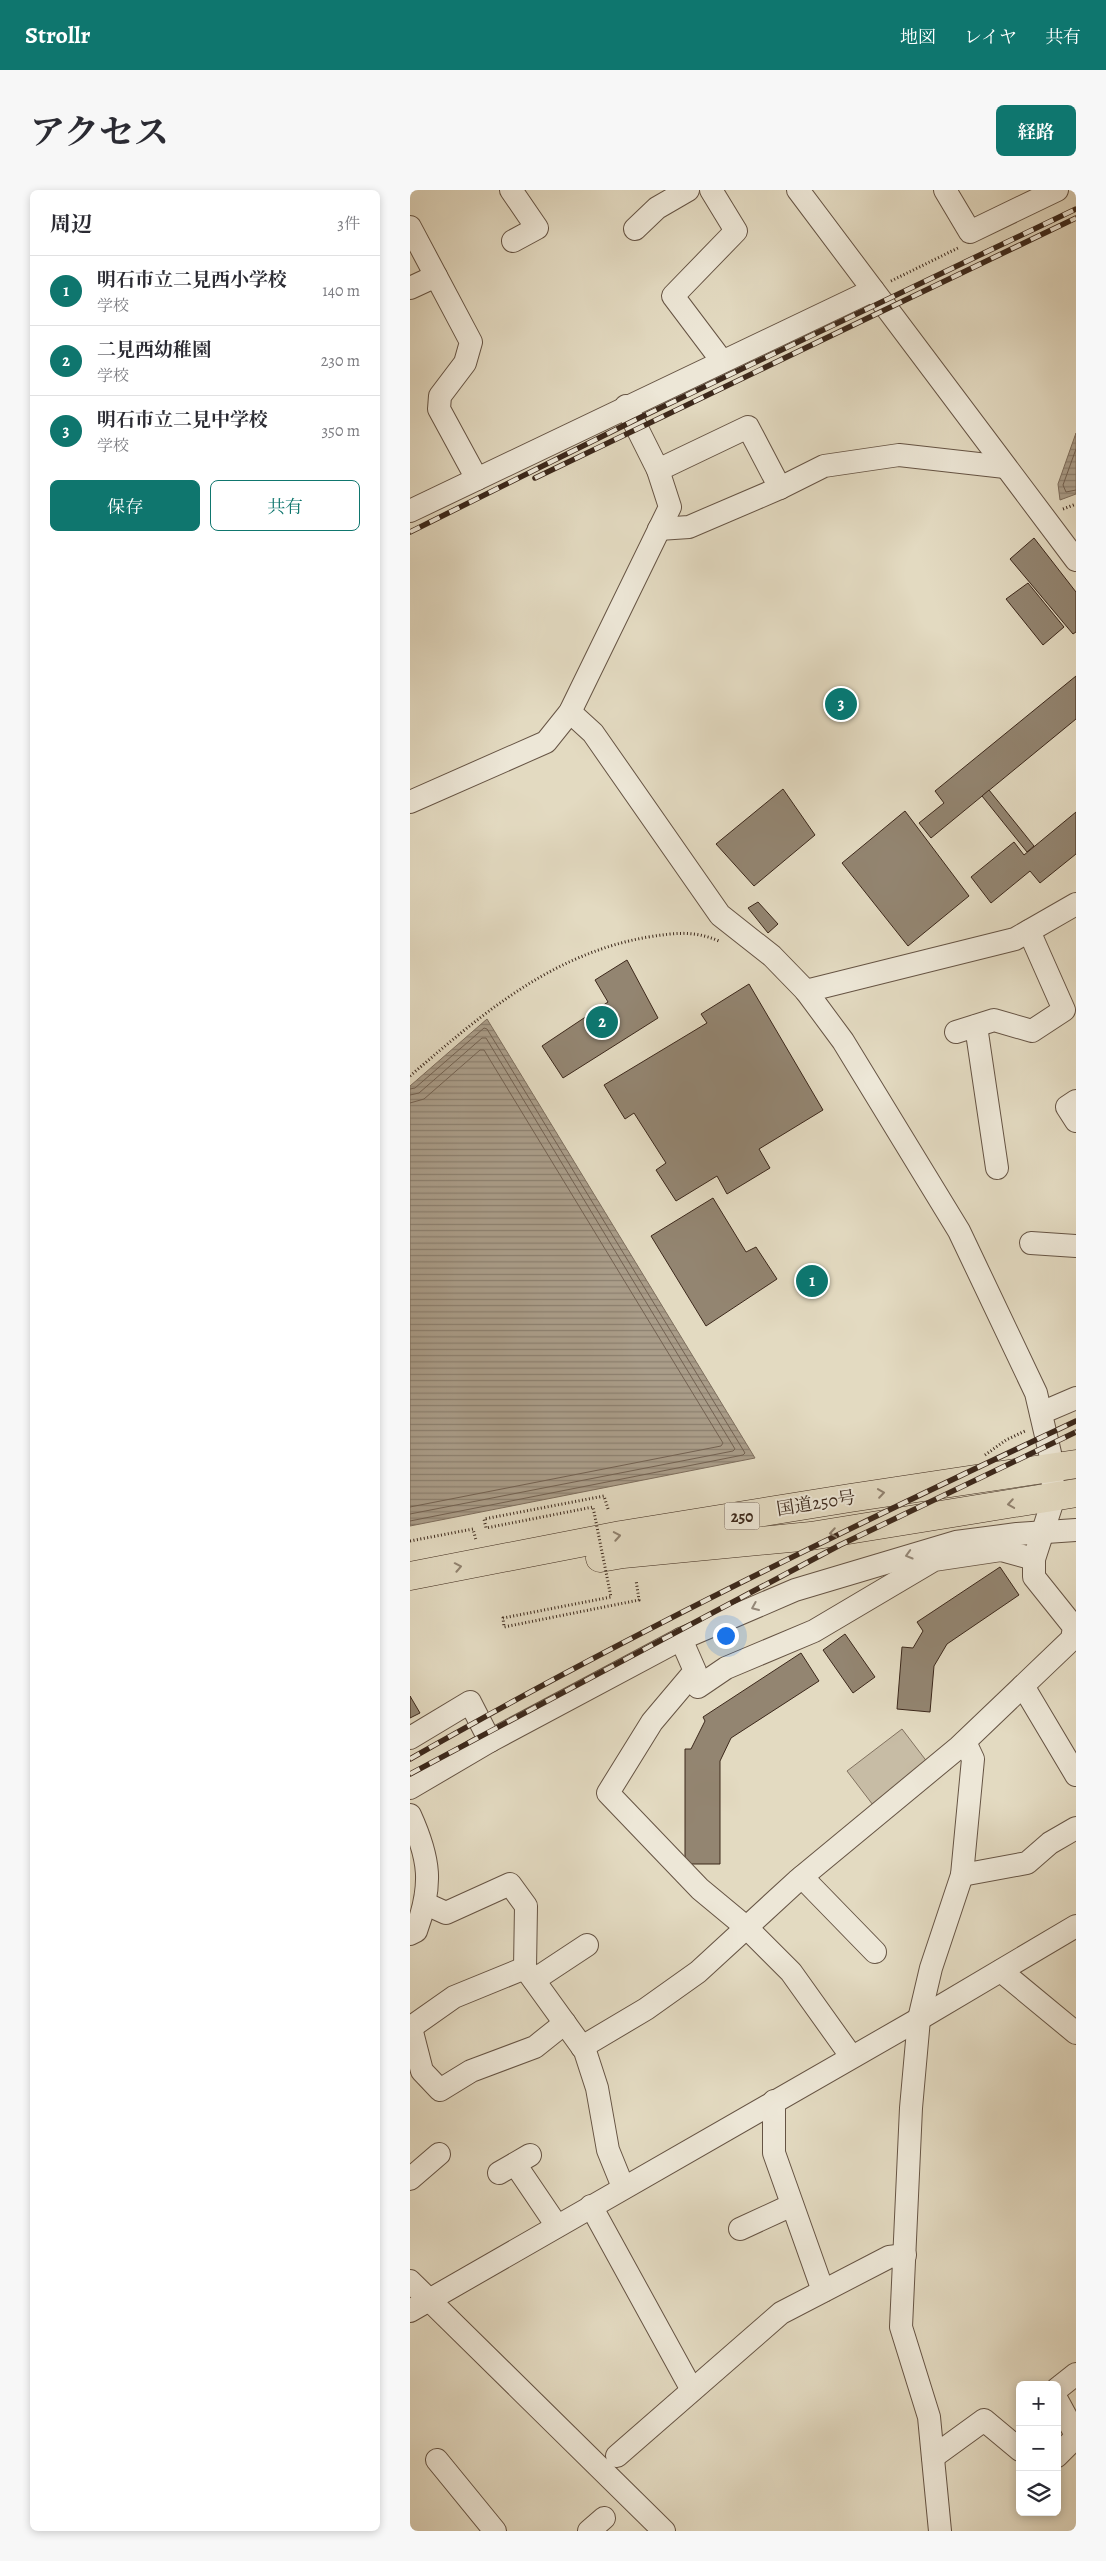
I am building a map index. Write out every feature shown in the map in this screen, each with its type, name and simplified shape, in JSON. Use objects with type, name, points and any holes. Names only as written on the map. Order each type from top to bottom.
[{"type":"highway","name":"国道250号","points":[[410,1576],[621,1535],[1063,1466]]},
{"type":"highway","name":"国道250号","points":[[410,1595],[623,1554],[811,1536],[1069,1497]]},
{"type":"street","points":[[511,190],[537,228],[513,241]]},
{"type":"street","points":[[635,229],[657,208],[688,190]]},
{"type":"street","points":[[711,190],[736,231],[672,296],[722,362]]},
{"type":"street","points":[[798,190],[1076,560]]},
{"type":"street","points":[[944,190],[970,232],[1057,190]]},
{"type":"street","points":[[410,227],[471,342],[465,363],[440,396],[439,409],[477,479]]},
{"type":"street","points":[[410,288],[436,276]]},
{"type":"street","points":[[410,511],[626,406],[872,290]]},
{"type":"street","points":[[410,802],[546,742],[570,712],[670,507],[658,470],[626,406]]},
{"type":"street","points":[[658,470],[748,427],[780,488]]},
{"type":"street","points":[[659,529],[689,527],[780,488],[824,466],[899,455],[1005,467]]},
{"type":"street","points":[[570,712],[593,733],[720,915],[772,956],[806,991],[843,1041],[959,1231],[1036,1392],[1050,1453],[1063,1466],[1069,1497],[1043,1532],[1034,1560],[1034,1578],[1074,1627],[1072,1639],[965,1742],[910,1790],[802,1877],[698,1972],[646,2008],[582,2047]]},
{"type":"street","points":[[806,991],[1015,939],[1076,904]]},
{"type":"street","points":[[997,1168],[966,1029],[994,1020],[1032,1031],[1064,1010],[1029,931]]},
{"type":"street","points":[[1076,1101],[1067,1107],[1076,1121]]},
{"type":"street","points":[[1030,1242],[1076,1246]]},
{"type":"street","points":[[1041,1413],[1076,1398]]},
{"type":"street","points":[[410,1788],[490,1741],[681,1639],[795,1590],[907,1555],[956,1542],[1076,1530]]},
{"type":"street","points":[[698,1687],[726,1668],[814,1631],[934,1560],[1001,1550],[1034,1560]]},
{"type":"street","points":[[681,1639],[695,1672],[652,1722],[608,1793],[700,1889],[747,1928],[791,1972],[851,2056]]},
{"type":"street","points":[[1022,1686],[1068,1746],[1076,1775]]},
{"type":"street","points":[[410,1738],[470,1702],[490,1741]]},
{"type":"street","points":[[940,2531],[930,2417],[901,2327],[911,2108],[919,2019],[931,1968],[962,1875],[973,1759],[965,1742]]},
{"type":"street","points":[[410,1815],[420,1836],[429,1878],[426,1904],[416,1931],[410,1934]]},
{"type":"street","points":[[962,1875],[1027,1863],[1050,1843],[1076,1828]]},
{"type":"street","points":[[802,1877],[875,1952]]},
{"type":"street","points":[[426,1904],[446,1913],[510,1884],[526,1906],[530,1974],[582,2047],[597,2088],[608,2150],[624,2188]]},
{"type":"street","points":[[419,2306],[851,2056],[919,2019],[1076,1926]]},
{"type":"street","points":[[565,2023],[535,2046],[470,2071],[440,2090],[416,2075],[410,2028],[454,1997],[530,1974],[587,1945]]},
{"type":"street","points":[[1001,1971],[1076,2033]]},
{"type":"street","points":[[774,2101],[774,2153],[823,2291]]},
{"type":"street","points":[[410,2179],[439,2154]]},
{"type":"street","points":[[515,2164],[557,2226]]},
{"type":"street","points":[[740,2229],[792,2205]]},
{"type":"street","points":[[591,2206],[692,2390]]},
{"type":"street","points":[[617,2456],[781,2313],[889,2257],[905,2255]]},
{"type":"street","points":[[410,2281],[419,2306],[664,2531]]},
{"type":"street","points":[[1061,2387],[1076,2374]]},
{"type":"street","points":[[1061,2408],[1076,2436],[1061,2452]]},
{"type":"street","points":[[933,2457],[984,2420],[1016,2447]]},
{"type":"street","points":[[437,2460],[444,2485],[495,2531]]},
{"type":"path","points":[[872,290],[967,244],[970,232]]},
{"type":"path","points":[[410,1076],[511,993],[550,970],[584,956],[635,939],[676,932],[702,933],[728,945]]},
{"type":"path","points":[[609,1516],[604,1496],[484,1518],[486,1528],[593,1508],[611,1597],[503,1618],[504,1627],[639,1600],[636,1580]]},
{"type":"path","points":[[410,1541],[473,1528],[476,1540]]},
{"type":"shaded area","points":[[902,1729],[928,1763],[873,1805],[847,1771]]},
{"type":"water","points":[[1076,433],[1076,494],[1060,500],[1058,484]]},
{"type":"water","points":[[487,1019],[755,1458],[410,1526],[410,1086]]},
{"type":"building","points":[[1034,538],[1076,592],[1076,632],[1073,634],[1010,559]]},
{"type":"building","points":[[1028,583],[1064,627],[1043,645],[1006,599]]},
{"type":"building","points":[[1076,676],[1076,719],[931,838],[919,823],[944,803],[935,791]]},
{"type":"building","points":[[783,789],[815,835],[754,886],[716,844]]},
{"type":"building","points":[[989,790],[1034,846],[1027,852],[982,796]]},
{"type":"building","points":[[905,811],[969,896],[908,946],[842,863]]},
{"type":"building","points":[[1076,812],[1076,854],[1040,883],[1030,871],[991,903],[971,877],[1014,842],[1024,855]]},
{"type":"building","points":[[758,902],[778,924],[768,933],[748,908]]},
{"type":"building","points":[[627,960],[658,1018],[563,1078],[542,1046],[608,1002],[595,980]]},
{"type":"building","points":[[749,984],[823,1110],[759,1149],[770,1168],[727,1194],[717,1176],[676,1201],[656,1170],[666,1163],[634,1113],[625,1119],[604,1085],[707,1023],[701,1014]]},
{"type":"building","points":[[713,1198],[746,1252],[756,1247],[777,1279],[706,1326],[651,1236]]},
{"type":"building","points":[[1000,1567],[1019,1595],[947,1644],[934,1666],[930,1712],[897,1709],[902,1647],[913,1648],[923,1631],[917,1622]]},
{"type":"building","points":[[845,1634],[875,1677],[853,1693],[823,1650]]},
{"type":"building","points":[[801,1653],[819,1681],[731,1738],[720,1761],[720,1864],[685,1864],[685,1749],[691,1749],[705,1721],[703,1717]]},
{"type":"building","points":[[410,1696],[420,1713],[410,1718]]},
{"type":"railway","points":[[410,532],[633,421],[1076,209]]},
{"type":"railway","points":[[535,478],[1076,218]]},
{"type":"railway","points":[[410,1759],[491,1713],[740,1583],[1076,1421]]},
{"type":"railway","points":[[410,1774],[840,1545],[1076,1432]]},
{"type":"place","name":"明石市立二見中学校","points":[[841,704]]},
{"type":"place","name":"二見西幼稚園","points":[[602,1022]]},
{"type":"place","name":"明石市立二見西小学校","points":[[812,1281]]}]
